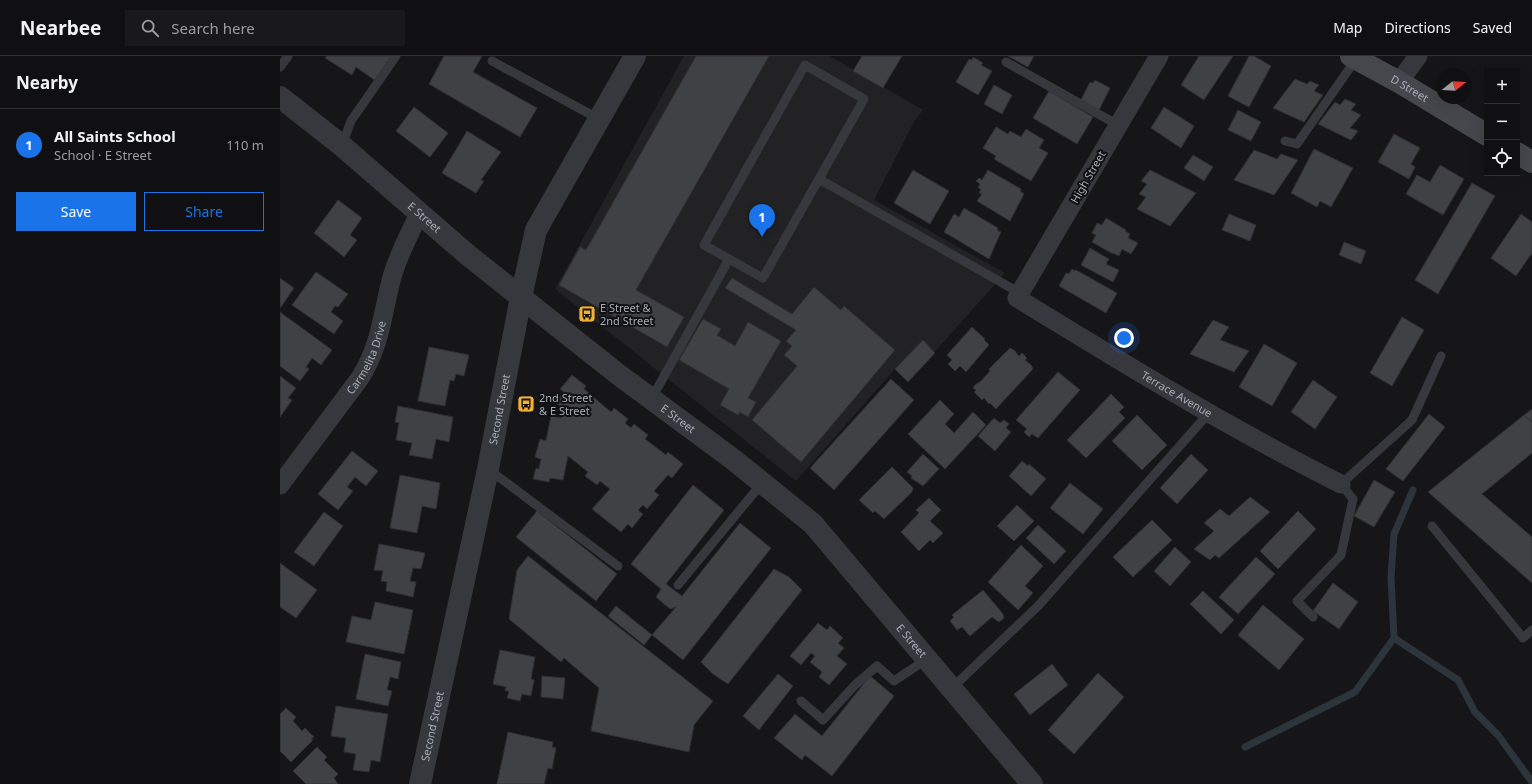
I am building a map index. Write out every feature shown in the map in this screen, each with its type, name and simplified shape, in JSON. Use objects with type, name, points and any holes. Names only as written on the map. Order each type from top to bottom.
[{"type":"main road","name":"D Street","points":[[1354,57],[1484,133]]},
{"type":"main road","points":[[1520,155],[1532,162]]},
{"type":"street","name":"Second Street","points":[[420,784],[488,469],[521,297],[536,230],[635,56]]},
{"type":"street","name":"High Street","points":[[1018,296],[1159,56]]},
{"type":"street","points":[[1399,82],[1418,56]]},
{"type":"street","name":"E Street","points":[[280,97],[341,146],[465,252],[521,297],[619,375],[652,398],[762,483],[812,524],[1032,784]]},
{"type":"street","name":"Carmelita Drive","points":[[280,485],[360,378],[370,361],[377,343],[393,274],[420,212]]},
{"type":"street","name":"Terrace Avenue","points":[[1018,296],[1208,414],[1270,448],[1341,484]]},
{"type":"lane","points":[[280,67],[288,56]]},
{"type":"lane","points":[[341,146],[351,121],[396,56]]},
{"type":"lane","points":[[1286,140],[1297,144],[1354,57]]},
{"type":"lane","points":[[492,61],[599,119]]},
{"type":"lane","points":[[1006,62],[1118,125]]},
{"type":"lane","points":[[805,65],[864,99],[819,179],[763,278],[704,244],[805,65]]},
{"type":"lane","points":[[819,179],[1018,296]]},
{"type":"lane","points":[[652,398],[728,259]]},
{"type":"lane","points":[[1314,617],[1297,601],[1341,555],[1352,499],[1341,484],[1412,420],[1441,356]]},
{"type":"lane","points":[[952,688],[1039,605],[1208,414]]},
{"type":"lane","points":[[488,469],[618,566]]},
{"type":"lane","points":[[678,585],[762,483]]},
{"type":"lane","points":[[1432,526],[1523,638],[1532,630]]},
{"type":"lane","points":[[801,700],[823,720],[855,685],[877,666],[894,681],[927,659]]},
{"type":"shaded area","points":[[684,56],[830,56],[923,110],[915,120],[874,200],[1005,273],[908,382],[895,369],[796,481],[555,289]]},
{"type":"building","points":[[327,56],[392,56],[376,81],[356,67],[352,75],[325,58]]},
{"type":"building","points":[[444,56],[482,56],[473,72],[537,108],[520,137],[429,84]]},
{"type":"building","points":[[696,56],[769,56],[636,290],[684,317],[667,347],[559,285],[580,247],[586,250]]},
{"type":"building","points":[[862,56],[902,56],[883,88],[853,71]]},
{"type":"building","points":[[1008,56],[1034,56],[1028,67]]},
{"type":"building","points":[[1199,56],[1233,56],[1204,100],[1181,85]]},
{"type":"building","points":[[1249,56],[1254,56],[1271,66],[1249,107],[1228,96]]},
{"type":"building","points":[[973,57],[983,63],[981,65],[992,71],[978,95],[956,82],[969,59],[972,60]]},
{"type":"building","points":[[1295,79],[1307,84],[1310,81],[1319,85],[1314,91],[1323,95],[1304,122],[1273,108]]},
{"type":"building","points":[[1095,80],[1110,88],[1099,110],[1081,100],[1090,82],[1093,83]]},
{"type":"building","points":[[994,85],[1012,95],[1002,114],[984,104]]},
{"type":"building","points":[[1049,91],[1093,117],[1077,144],[1033,118]]},
{"type":"building","points":[[1345,99],[1356,104],[1351,110],[1361,115],[1350,128],[1358,131],[1351,140],[1318,124],[1335,102],[1340,105]]},
{"type":"building","points":[[414,107],[448,133],[430,157],[396,131]]},
{"type":"building","points":[[1164,107],[1194,126],[1181,148],[1151,128]]},
{"type":"building","points":[[1238,110],[1261,122],[1251,141],[1228,130]]},
{"type":"building","points":[[996,127],[1008,134],[1010,131],[1021,137],[1026,129],[1044,140],[1039,148],[1048,153],[1031,181],[994,159],[996,156],[983,148]]},
{"type":"building","points":[[467,131],[501,152],[481,180],[484,181],[476,193],[442,173]]},
{"type":"building","points":[[1394,134],[1420,148],[1411,164],[1415,167],[1409,179],[1378,162]]},
{"type":"building","points":[[1314,149],[1353,168],[1331,207],[1320,201],[1317,207],[1291,193]]},
{"type":"building","points":[[1254,150],[1277,159],[1281,154],[1298,160],[1274,195],[1234,180]]},
{"type":"building","points":[[1193,155],[1213,167],[1204,181],[1184,168]]},
{"type":"building","points":[[1440,165],[1464,179],[1443,215],[1406,194],[1417,175],[1430,182]]},
{"type":"building","points":[[913,170],[949,191],[930,224],[894,203]]},
{"type":"building","points":[[988,170],[1021,189],[1020,191],[1024,194],[1010,221],[977,201],[982,194],[979,193],[981,189],[978,188],[980,184],[976,181],[979,178],[982,180]]},
{"type":"building","points":[[1150,170],[1196,193],[1170,226],[1137,209],[1146,197],[1139,194],[1147,184],[1141,181]]},
{"type":"building","points":[[1472,183],[1495,196],[1438,294],[1415,280]]},
{"type":"building","points":[[338,200],[362,218],[350,235],[357,240],[344,257],[314,233]]},
{"type":"building","points":[[964,208],[998,228],[997,230],[1001,232],[989,259],[944,232],[954,214],[959,217]]},
{"type":"building","points":[[1229,214],[1256,225],[1250,241],[1222,230]]},
{"type":"building","points":[[1521,214],[1532,222],[1532,253],[1516,276],[1491,258]]},
{"type":"building","points":[[1106,218],[1126,230],[1125,231],[1130,234],[1128,238],[1138,243],[1131,254],[1122,249],[1119,256],[1092,242],[1096,235],[1092,233],[1097,223],[1102,225]]},
{"type":"building","points":[[1344,242],[1366,251],[1361,264],[1339,255]]},
{"type":"building","points":[[1090,248],[1109,259],[1106,264],[1119,270],[1113,282],[1081,265]]},
{"type":"building","points":[[1072,269],[1117,293],[1106,313],[1059,286],[1066,273],[1069,274]]},
{"type":"building","points":[[316,272],[348,294],[338,307],[335,306],[331,312],[343,321],[334,334],[292,305]]},
{"type":"building","points":[[280,278],[294,288],[281,307],[280,307]]},
{"type":"building","points":[[732,278],[792,314],[814,287],[841,310],[844,306],[895,350],[801,462],[752,420],[797,366],[784,355],[792,346],[786,341],[796,330],[725,288]]},
{"type":"building","points":[[280,312],[332,350],[321,365],[312,358],[306,367],[309,369],[300,381],[280,366]]},
{"type":"building","points":[[1402,317],[1424,330],[1392,386],[1370,373]]},
{"type":"building","points":[[703,319],[721,329],[717,335],[735,346],[748,322],[781,341],[748,398],[756,402],[748,417],[740,412],[738,415],[720,405],[729,389],[679,360]]},
{"type":"building","points":[[1213,320],[1229,327],[1220,340],[1249,351],[1234,372],[1190,354]]},
{"type":"building","points":[[972,327],[985,339],[984,340],[989,345],[966,372],[960,366],[955,371],[948,364],[952,360],[947,355]]},
{"type":"building","points":[[923,340],[935,353],[908,382],[895,369]]},
{"type":"building","points":[[1264,344],[1297,363],[1272,406],[1239,387]]},
{"type":"building","points":[[429,347],[469,355],[464,376],[456,374],[454,381],[450,380],[445,406],[418,401]]},
{"type":"building","points":[[1010,348],[1019,356],[1022,353],[1027,358],[1025,360],[1033,369],[996,409],[984,398],[982,400],[974,392],[976,390],[973,388]]},
{"type":"building","points":[[1058,372],[1080,390],[1038,438],[1032,434],[1029,437],[1024,432],[1027,429],[1016,420]]},
{"type":"building","points":[[572,375],[586,386],[584,389],[611,412],[614,408],[628,419],[625,423],[631,428],[634,424],[648,435],[645,439],[666,455],[668,452],[683,464],[672,478],[668,475],[654,491],[659,495],[647,509],[643,505],[638,510],[643,514],[632,528],[628,524],[621,532],[592,509],[610,489],[600,481],[597,485],[585,476],[588,472],[568,456],[563,480],[550,478],[549,482],[533,479],[536,468],[539,469],[541,459],[535,457],[540,439],[546,441],[551,416],[561,418],[564,409],[555,402],[564,392],[560,389]]},
{"type":"building","points":[[280,376],[296,388],[288,398],[292,400],[280,417]]},
{"type":"building","points":[[891,379],[914,400],[834,490],[810,468]]},
{"type":"building","points":[[1313,380],[1337,397],[1315,429],[1291,412]]},
{"type":"building","points":[[1111,394],[1124,407],[1119,412],[1125,418],[1086,458],[1067,440]]},
{"type":"building","points":[[940,400],[954,414],[945,424],[954,433],[973,412],[986,425],[945,469],[908,434]]},
{"type":"building","points":[[398,406],[453,417],[449,442],[436,439],[432,459],[409,455],[412,443],[396,440],[399,423],[395,422]]},
{"type":"building","points":[[1532,409],[1532,422],[1524,415]]},
{"type":"building","points":[[1429,414],[1445,427],[1403,481],[1386,469]]},
{"type":"building","points":[[1137,415],[1167,445],[1142,470],[1112,441]]},
{"type":"building","points":[[1524,415],[1532,422],[1532,453],[1482,494],[1532,537],[1532,583],[1428,492]]},
{"type":"building","points":[[994,418],[1000,423],[1004,420],[1009,424],[1006,428],[1011,432],[995,451],[978,436]]},
{"type":"building","points":[[352,451],[378,471],[366,486],[355,477],[347,487],[353,491],[338,510],[318,494]]},
{"type":"building","points":[[923,454],[939,469],[923,486],[911,478],[912,476],[907,472]]},
{"type":"building","points":[[1191,454],[1208,470],[1177,504],[1160,488]]},
{"type":"building","points":[[1022,461],[1028,466],[1029,464],[1046,479],[1031,496],[1009,476]]},
{"type":"building","points":[[892,467],[913,488],[912,492],[884,519],[875,511],[873,513],[859,500]]},
{"type":"building","points":[[400,475],[440,483],[436,509],[422,506],[417,533],[390,528]]},
{"type":"building","points":[[1374,480],[1395,492],[1374,527],[1354,516]]},
{"type":"building","points":[[1070,483],[1103,509],[1083,534],[1050,508]]},
{"type":"building","points":[[693,485],[724,510],[666,584],[682,596],[740,523],[771,548],[683,660],[652,635],[676,607],[670,609],[656,597],[661,589],[631,564]]},
{"type":"building","points":[[1250,497],[1270,512],[1219,558],[1215,555],[1210,560],[1194,549],[1214,531],[1204,523],[1220,509],[1229,516]]},
{"type":"building","points":[[929,498],[941,510],[930,521],[943,533],[933,543],[930,540],[919,551],[901,532],[919,513],[916,510]]},
{"type":"building","points":[[1017,505],[1034,521],[1014,541],[997,526]]},
{"type":"building","points":[[537,511],[617,574],[596,601],[516,537]]},
{"type":"building","points":[[1298,511],[1316,529],[1278,569],[1260,551]]},
{"type":"building","points":[[324,512],[343,526],[314,566],[294,552]]},
{"type":"building","points":[[1152,520],[1172,540],[1133,577],[1113,557]]},
{"type":"building","points":[[1038,525],[1066,551],[1054,564],[1026,538]]},
{"type":"building","points":[[379,544],[425,553],[421,569],[413,568],[410,581],[416,582],[413,597],[386,591],[387,582],[381,581],[383,571],[374,570]]},
{"type":"building","points":[[1021,545],[1043,566],[1025,586],[1033,593],[1018,610],[988,582]]},
{"type":"building","points":[[1175,547],[1191,562],[1170,586],[1154,571]]},
{"type":"building","points":[[528,556],[713,701],[694,725],[689,752],[591,731],[599,688],[564,658],[561,662],[509,619],[517,570]]},
{"type":"building","points":[[1256,557],[1275,574],[1238,614],[1219,597]]},
{"type":"building","points":[[280,563],[317,590],[296,618],[280,607]]},
{"type":"building","points":[[774,569],[789,577],[802,590],[728,684],[713,674],[701,662]]},
{"type":"building","points":[[1333,583],[1358,602],[1339,629],[1313,611]]},
{"type":"building","points":[[983,590],[1003,614],[1004,618],[999,622],[992,617],[970,636],[962,627],[957,630],[950,621],[954,617],[952,615]]},
{"type":"building","points":[[1203,591],[1234,620],[1221,634],[1190,604]]},
{"type":"building","points":[[375,602],[413,610],[404,654],[346,642],[352,616],[371,620]]},
{"type":"building","points":[[1263,605],[1304,639],[1279,670],[1238,635]]},
{"type":"building","points":[[616,606],[652,635],[644,645],[608,616]]},
{"type":"building","points":[[818,623],[827,630],[830,626],[843,638],[838,643],[844,648],[837,656],[847,664],[829,685],[819,677],[822,672],[810,662],[815,656],[811,653],[801,665],[790,656]]},
{"type":"building","points":[[500,650],[535,657],[531,679],[534,680],[531,696],[522,694],[520,701],[507,698],[509,691],[505,691],[506,687],[493,684]]},
{"type":"building","points":[[365,654],[401,662],[398,679],[390,677],[387,690],[392,691],[388,706],[356,699]]},
{"type":"building","points":[[1052,664],[1068,685],[1030,715],[1014,694]]},
{"type":"building","points":[[1098,673],[1124,697],[1074,754],[1048,730]]},
{"type":"building","points":[[778,674],[793,686],[759,730],[743,716]]},
{"type":"building","points":[[542,676],[565,678],[563,699],[541,697]]},
{"type":"building","points":[[870,676],[894,696],[832,776],[805,755],[802,760],[774,738],[795,714],[822,736]]},
{"type":"building","points":[[336,706],[388,714],[380,762],[371,760],[369,772],[353,770],[356,754],[344,752],[346,738],[331,736]]},
{"type":"building","points":[[286,708],[296,717],[293,721],[302,731],[305,728],[314,737],[311,739],[313,740],[291,762],[280,751],[280,714]]},
{"type":"building","points":[[508,732],[553,742],[552,747],[556,748],[552,769],[548,768],[544,784],[497,784]]},
{"type":"building","points":[[317,747],[327,757],[324,760],[338,774],[334,778],[338,784],[306,784],[293,771]]},
{"type":"waterway","points":[[1413,490],[1394,534],[1391,577],[1394,638],[1458,680],[1475,712],[1498,735],[1532,782]]},
{"type":"waterway","points":[[1245,747],[1355,692],[1394,638]]},
{"type":"place","name":"All Saints School","points":[[762,237]]},
{"type":"place","name":"E Street & 2nd Street","points":[[587,314]]},
{"type":"place","name":"2nd Street & E Street","points":[[526,404]]}]
